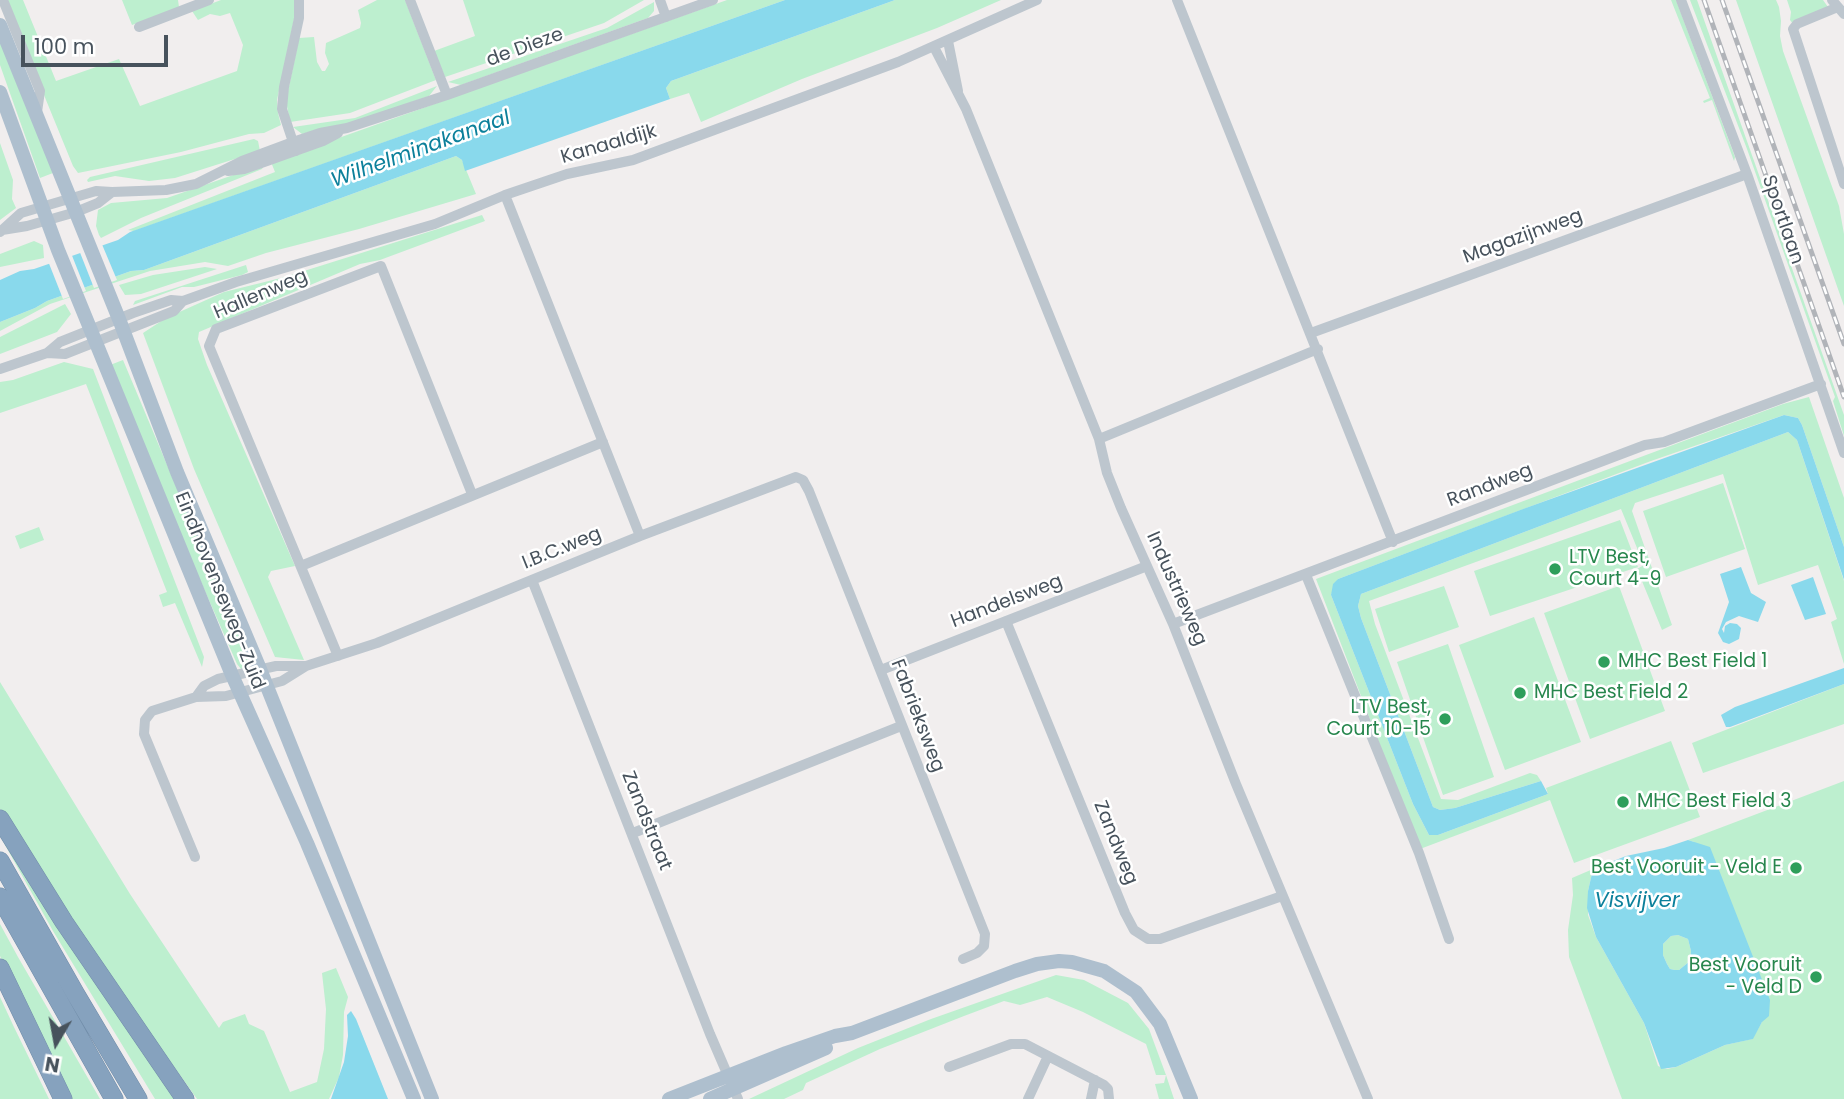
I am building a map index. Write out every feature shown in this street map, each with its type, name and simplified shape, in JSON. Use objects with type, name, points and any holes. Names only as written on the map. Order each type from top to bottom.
[{"type":"highway","points":[[0,819],[64,922],[185,1099]]},
{"type":"highway","points":[[0,861],[138,1099]]},
{"type":"highway","points":[[0,897],[114,1099]]},
{"type":"highway","points":[[0,968],[63,1099]]},
{"type":"main road","name":"Eindhovenseweg-Zuid","points":[[0,25],[121,324],[177,472],[260,669],[432,1099]]},
{"type":"main road","name":"Eindhovenseweg-Zuid","points":[[0,92],[58,250],[232,676],[414,1099]]},
{"type":"main road","points":[[710,1099],[835,1036],[852,1033],[1037,964],[1072,962],[1104,971],[1136,992],[1160,1024],[1191,1099]]},
{"type":"main road","points":[[405,1079],[406,1099]]},
{"type":"main road","points":[[669,1099],[733,1087]]},
{"type":"street","name":"Eindhovenseweg-Zuid","points":[[3,0],[40,92],[36,117]]},
{"type":"street","points":[[139,27],[188,4],[209,0]]},
{"type":"street","points":[[295,146],[284,118],[282,99],[299,18],[299,0]]},
{"type":"street","points":[[410,0],[447,95]]},
{"type":"street","points":[[660,0],[666,17]]},
{"type":"street","name":"de Dieze","points":[[1,231],[21,213],[96,191],[166,190],[196,184],[222,172],[244,169],[295,146],[323,141],[347,128],[713,0]]},
{"type":"street","name":"Kanaaldijk","points":[[0,369],[47,353],[60,342],[94,336],[121,324],[174,311],[183,301],[435,224],[505,195],[567,174],[633,160],[934,47],[1037,0]]},
{"type":"street","points":[[1177,0],[1393,542]]},
{"type":"street","name":"Sportlaan","points":[[1681,0],[1747,174],[1844,453]]},
{"type":"street","points":[[1838,7],[1797,24],[1793,29],[1844,184]]},
{"type":"street","name":"Industrieweg","points":[[948,41],[958,91],[1099,439],[1107,473],[1174,624],[1282,896],[1368,1099]]},
{"type":"street","name":"Industrieweg","points":[[934,47],[951,83],[958,91]]},
{"type":"street","name":"Magazijnweg","points":[[1311,333],[1747,174]]},
{"type":"street","name":"de Dieze","points":[[1,231],[76,212],[98,203],[111,192]]},
{"type":"street","points":[[505,195],[640,536]]},
{"type":"street","name":"Hallenweg","points":[[301,566],[209,346],[216,329],[381,266],[472,494]]},
{"type":"street","points":[[1099,439],[1318,349]]},
{"type":"street","name":"Randweg","points":[[1174,624],[1645,445],[1664,442],[1821,384]]},
{"type":"street","points":[[338,656],[301,566],[603,442]]},
{"type":"street","name":"I.B.C.weg","points":[[196,698],[221,697],[282,681],[306,666],[377,643],[640,536],[787,479],[800,478]]},
{"type":"street","name":"Fabrieksweg","points":[[800,478],[809,491],[985,934],[984,946],[977,953],[963,959]]},
{"type":"street","name":"Handelsweg","points":[[881,670],[1147,566]]},
{"type":"street","points":[[1306,575],[1419,853],[1449,939]]},
{"type":"street","name":"Zandstraat","points":[[532,580],[733,1087]]},
{"type":"street","name":"Zandweg","points":[[1006,621],[1134,930],[1148,939],[1160,939],[1282,896]]},
{"type":"street","name":"I.B.C.weg","points":[[196,698],[204,686],[232,676],[276,666],[306,666]]},
{"type":"street","points":[[195,858],[144,734],[144,725],[148,715],[158,708],[196,698]]},
{"type":"street","points":[[633,833],[901,726]]},
{"type":"street","points":[[948,1067],[1011,1044],[1025,1044],[1095,1080],[1108,1089],[1109,1099]]},
{"type":"street","points":[[1028,1099],[1048,1056]]},
{"type":"street","points":[[1091,1099],[1095,1080]]},
{"type":"green space","points":[[7,0],[23,0],[56,81],[119,59],[140,106],[237,71],[243,45],[230,13],[220,16],[210,14],[198,20],[192,11],[221,0],[296,0],[277,100],[281,125],[264,133],[249,134],[181,152],[78,173]]},
{"type":"green space","points":[[122,0],[178,0],[179,7],[132,25]]},
{"type":"green space","points":[[377,0],[405,0],[436,80],[350,113],[290,122],[286,101],[299,38],[314,37],[317,62],[322,71],[325,71],[329,64],[325,53],[326,43],[360,28],[358,10]]},
{"type":"green space","points":[[463,0],[644,0],[604,23],[445,77],[434,51],[475,36]]},
{"type":"green space","points":[[727,0],[785,0],[134,231],[128,230],[275,172],[271,162]]},
{"type":"green space","points":[[895,0],[1001,0],[701,122],[689,93],[670,99],[666,88],[671,81]]},
{"type":"green space","points":[[1671,0],[1676,0],[1735,157],[1734,161],[1712,100],[1703,101],[1710,98]]},
{"type":"green space","points":[[1690,0],[1697,0],[1844,415],[1844,436],[1833,401],[1835,397],[1747,149]]},
{"type":"green space","points":[[1736,0],[1776,0],[1779,7],[1783,51],[1839,206],[1844,234],[1844,306]]},
{"type":"green space","points":[[1787,0],[1823,0],[1828,7],[1793,24]]},
{"type":"green space","points":[[654,2],[654,11],[648,18],[461,85],[448,82],[607,28]]},
{"type":"green space","points":[[0,42],[53,173],[40,178],[0,65]]},
{"type":"green space","points":[[437,86],[429,96],[357,121],[302,134],[293,127],[355,118]]},
{"type":"green space","points":[[254,139],[258,141],[260,151],[175,178],[149,181],[115,176],[88,182],[87,180],[90,177]]},
{"type":"green space","points":[[0,143],[13,180],[12,199],[16,208],[0,220]]},
{"type":"green space","points":[[456,156],[462,160],[476,194],[228,266],[205,262],[150,271],[50,304],[0,331],[0,322],[47,301],[131,271],[144,270]]},
{"type":"green space","points":[[265,164],[262,169],[141,218],[101,238],[99,235],[96,226],[98,210],[111,203],[167,198]]},
{"type":"green space","points":[[482,215],[485,221],[380,260],[360,264],[199,332],[198,339],[207,365],[295,566],[271,571],[268,577],[304,660],[275,657],[194,469],[143,333],[166,318],[224,292],[285,277]]},
{"type":"green space","points":[[34,241],[43,245],[44,258],[0,267],[0,254]]},
{"type":"green space","points":[[246,265],[248,272],[242,275],[194,287],[182,287],[133,305],[135,301]]},
{"type":"green space","points":[[205,267],[217,269],[141,294],[125,295],[119,285],[153,275]]},
{"type":"green space","points":[[65,304],[71,314],[57,332],[0,354],[0,337]]},
{"type":"green space","points":[[123,360],[241,641],[249,664],[248,669],[241,669],[237,664],[110,365]]},
{"type":"green space","points":[[64,362],[93,369],[204,657],[202,667],[175,603],[163,607],[159,595],[167,592],[86,384],[0,413],[0,382]]},
{"type":"green space","points":[[1809,397],[1844,498],[1844,547],[1802,425],[1798,418],[1784,415],[1651,461],[1338,579],[1331,595],[1413,804],[1429,835],[1438,835],[1548,794],[1546,788],[1671,741],[1700,817],[1574,863],[1550,800],[1420,849],[1316,579],[1783,404]]},
{"type":"green space","points":[[1788,432],[1797,440],[1844,581],[1844,664],[1831,622],[1837,619],[1818,565],[1758,585],[1723,474],[1635,503],[1632,511],[1672,625],[1662,630],[1637,569],[1644,565],[1621,509],[1369,601],[1375,624],[1441,799],[1458,800],[1530,773],[1537,775],[1541,781],[1455,808],[1440,810],[1433,807],[1361,618],[1358,606],[1361,594]]},
{"type":"green space","points":[[1723,483],[1745,549],[1666,577],[1643,511]]},
{"type":"green space","name":"LTV Best, Court 4-9","points":[[1620,520],[1638,567],[1490,616],[1474,571]]},
{"type":"green space","points":[[39,527],[44,540],[20,549],[15,536]]},
{"type":"green space","points":[[1444,586],[1459,627],[1389,652],[1375,609]]},
{"type":"green space","name":"MHC Best Field 1","points":[[1619,586],[1665,711],[1590,739],[1544,613]]},
{"type":"green space","name":"MHC Best Field 2","points":[[1534,617],[1581,742],[1505,770],[1459,645]]},
{"type":"green space","name":"LTV Best, Court 10-15","points":[[1448,644],[1494,777],[1443,795],[1397,662]]},
{"type":"green space","points":[[0,682],[130,894],[219,1028],[223,1022],[245,1014],[249,1024],[264,1031],[290,1092],[317,1082],[324,1049],[326,1009],[322,973],[336,968],[348,997],[344,1012],[343,1055],[339,1077],[329,1099],[197,1099],[63,911],[0,809]]},
{"type":"green space","points":[[1844,684],[1844,724],[1703,773],[1692,743]]},
{"type":"green space","points":[[1844,781],[1844,1099],[1622,1099],[1569,957],[1572,878],[1593,869],[1588,891],[1588,915],[1596,937],[1644,1023],[1658,1066],[1667,1069],[1676,1067],[1725,1045],[1752,1039],[1762,1022],[1694,842],[1688,840]]},
{"type":"green space","points":[[0,824],[180,1099],[155,1099],[53,931],[0,836]]},
{"type":"green space","points":[[0,924],[100,1099],[70,1099],[0,956]]},
{"type":"green space","points":[[1678,935],[1688,939],[1691,951],[1690,961],[1675,970],[1670,969],[1667,964],[1663,955],[1663,944],[1671,936]]},
{"type":"green space","points":[[1056,975],[1084,980],[1128,1003],[1149,1029],[1166,1075],[1156,1075],[1146,1044],[1047,997],[1020,1005],[1004,1001],[964,1016],[880,1049],[806,1083],[803,1090],[784,1099],[749,1099],[858,1048]]},
{"type":"green space","points":[[0,997],[13,1025],[49,1099],[0,1099]]},
{"type":"green space","points":[[1166,1075],[1174,1099],[1159,1099],[1155,1084],[1164,1083]]},
{"type":"water","name":"Wilhelminakanaal","points":[[785,0],[895,0],[671,81],[666,88],[670,99],[465,171],[462,160],[456,156],[144,270],[131,271],[47,301],[0,322],[0,280],[20,271],[34,269],[118,240],[130,232]]},
{"type":"water","points":[[1784,415],[1798,418],[1802,425],[1844,547],[1844,580],[1797,440],[1788,432],[1361,594],[1358,606],[1361,618],[1433,807],[1440,810],[1455,808],[1541,781],[1548,794],[1438,835],[1429,835],[1413,804],[1331,595],[1333,584],[1338,579],[1523,509]]},
{"type":"water","points":[[1741,567],[1751,593],[1766,602],[1758,622],[1739,616],[1726,622],[1722,629],[1724,633],[1725,626],[1730,623],[1741,628],[1739,639],[1729,644],[1723,642],[1718,633],[1729,602],[1720,574]]},
{"type":"water","points":[[1813,577],[1826,614],[1805,620],[1791,585]]},
{"type":"water","points":[[1844,668],[1844,684],[1726,727],[1721,715],[1735,707]]},
{"type":"water","name":"Visvijver","points":[[1688,840],[1710,847],[1770,1000],[1769,1016],[1762,1022],[1753,1039],[1725,1045],[1676,1067],[1661,1069],[1644,1023],[1596,937],[1587,908],[1593,869],[1626,856]],"holes":[[[1678,935],[1688,939],[1690,961],[1679,970],[1670,969],[1663,955],[1663,944],[1671,936]]]},
{"type":"water","points":[[351,1011],[388,1099],[331,1099],[344,1062],[348,1036],[347,1015]]},
{"type":"pier","points":[[101,242],[117,280],[94,288],[79,250]]},
{"type":"pier","points":[[71,253],[86,291],[63,299],[48,261]]},
{"type":"railway","points":[[1704,0],[1844,397]]},
{"type":"railway","points":[[1722,0],[1844,344]]},
{"type":"place","name":"LTV Best, Court 4-9","points":[[1555,569]]},
{"type":"place","name":"MHC Best Field 1","points":[[1604,662]]},
{"type":"place","name":"MHC Best Field 2","points":[[1520,693]]},
{"type":"place","name":"LTV Best, Court 10-15","points":[[1445,719]]},
{"type":"place","name":"MHC Best Field 3","points":[[1623,802]]},
{"type":"place","name":"Best Vooruit - Veld E","points":[[1796,868]]},
{"type":"place","name":"Best Vooruit - Veld D","points":[[1816,977]]}]
